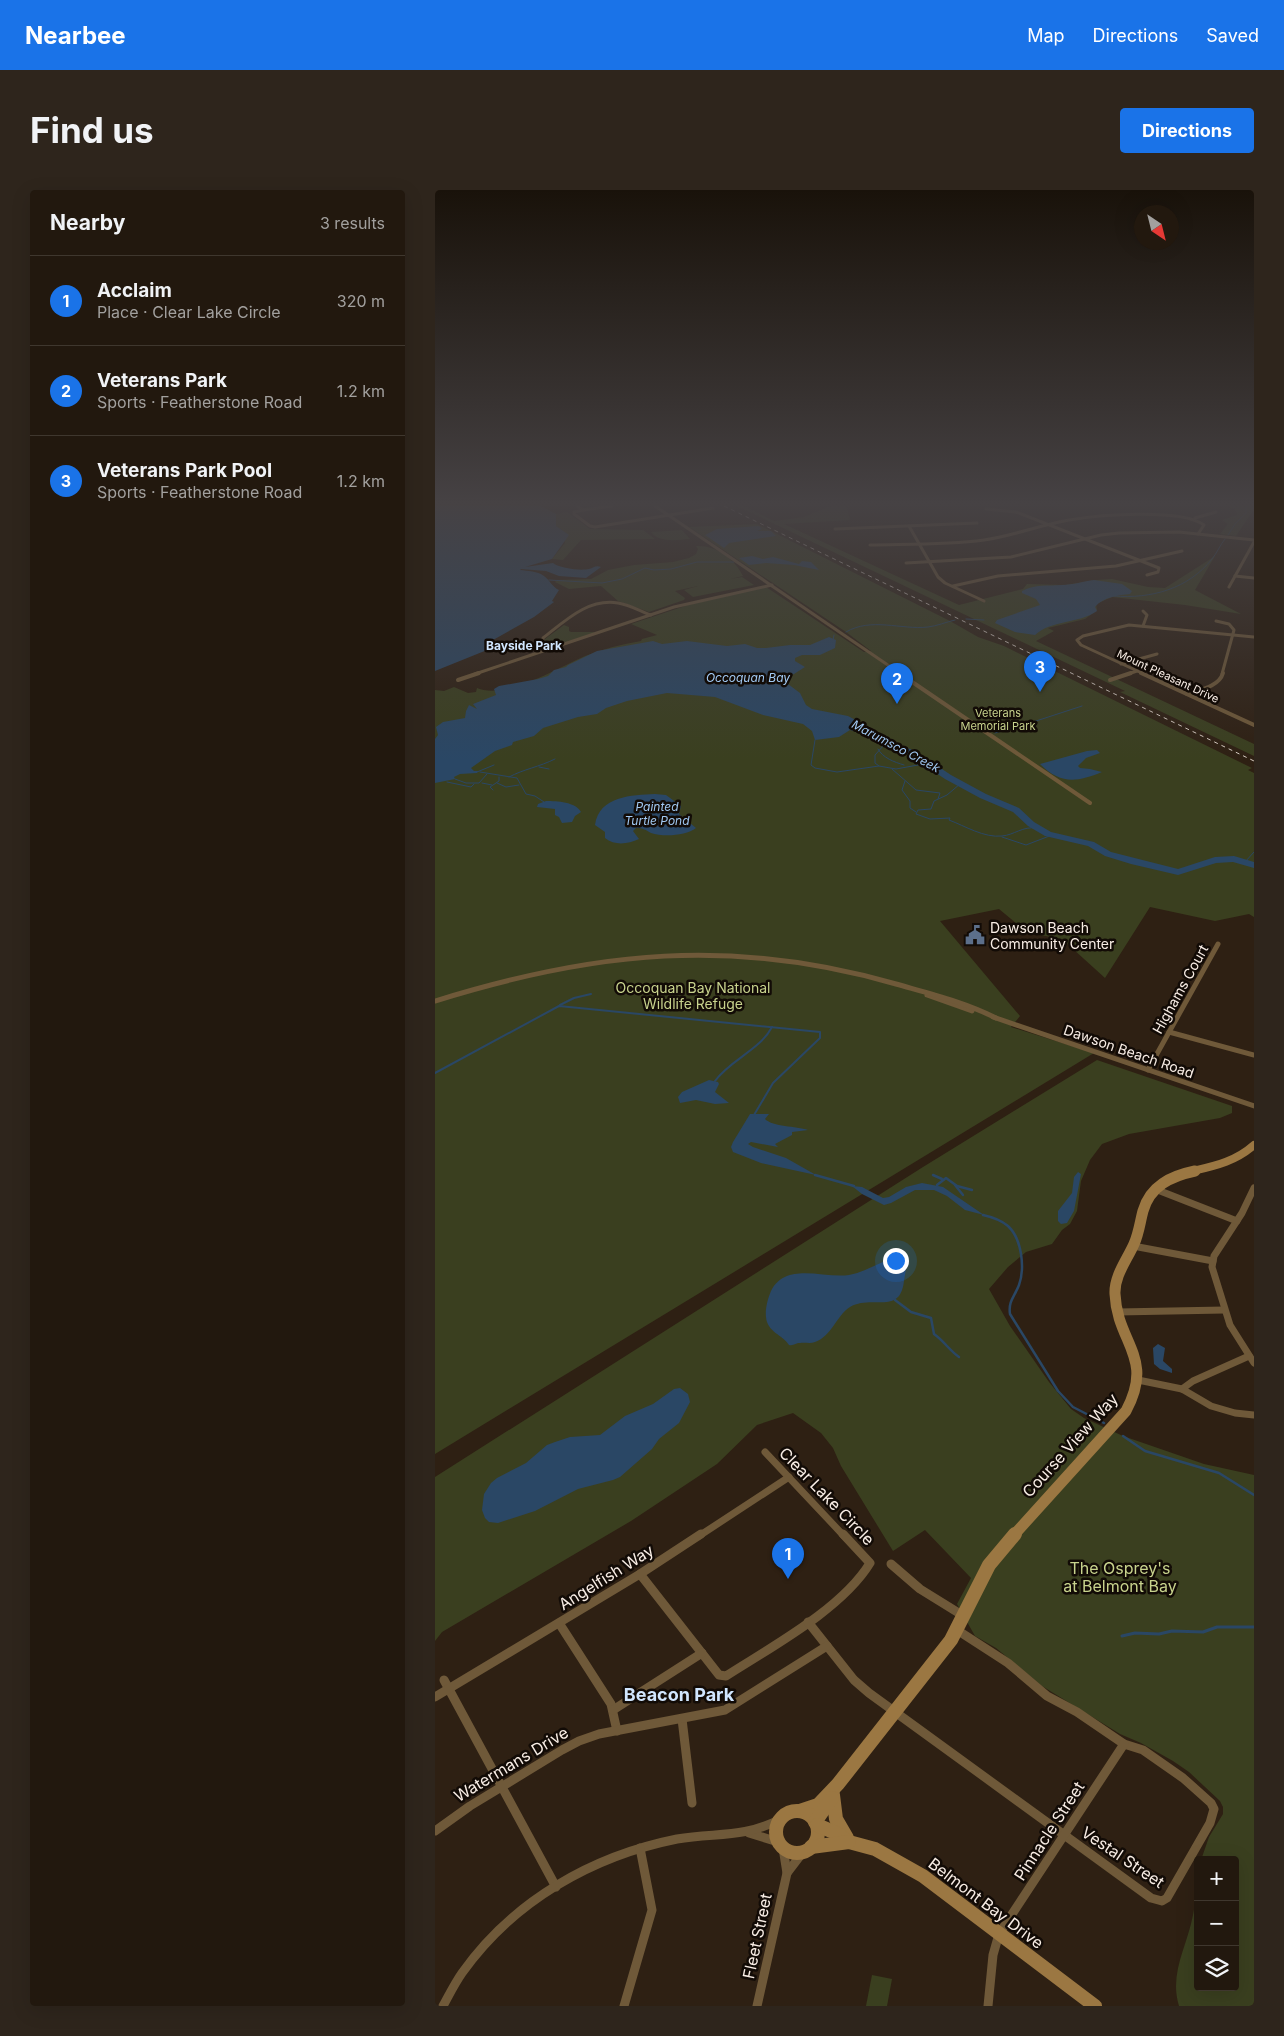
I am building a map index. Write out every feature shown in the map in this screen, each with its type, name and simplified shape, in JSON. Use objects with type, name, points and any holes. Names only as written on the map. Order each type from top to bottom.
[{"type":"street","points":[[458,680],[686,604],[746,591]]},
{"type":"street","points":[[780,591],[1090,803]]},
{"type":"street","points":[[963,591],[984,601]]},
{"type":"street","points":[[552,648],[542,643],[543,638],[581,610],[590,606],[615,603],[651,615]]},
{"type":"street","points":[[1143,611],[1147,615],[1143,626],[1254,637]]},
{"type":"street","points":[[1187,694],[1219,681],[1234,630],[1232,626],[1216,620]]},
{"type":"street","name":"Mount Pleasant Drive","points":[[1143,626],[1121,625],[1083,636],[1077,640],[1081,645],[1253,724]]},
{"type":"street","points":[[1121,664],[1157,654]]},
{"type":"street","points":[[1110,680],[1137,671]]},
{"type":"street","name":"Highams Court","points":[[1148,1070],[1218,944]]},
{"type":"street","name":"Dawson Beach Road","points":[[435,1001],[486,984],[561,966],[622,958],[678,954],[723,954],[815,964],[904,986],[1254,1106]]},
{"type":"street","points":[[1169,1032],[1254,1055]]},
{"type":"street","name":"Course View Way","points":[[816,1824],[836,1790],[957,1630],[965,1617],[985,1572],[996,1555],[1133,1401],[1139,1380],[1137,1361],[1118,1312],[1115,1297],[1116,1282],[1133,1246],[1145,1204],[1155,1189],[1176,1175],[1223,1164],[1252,1150]]},
{"type":"street","points":[[1254,1188],[1237,1221],[1216,1252],[1213,1261],[1213,1272],[1224,1310],[1235,1336],[1254,1363]]},
{"type":"street","points":[[1155,1189],[1237,1221]]},
{"type":"street","points":[[1133,1246],[1213,1261]]},
{"type":"street","points":[[1118,1312],[1224,1310]]},
{"type":"street","points":[[1181,1389],[1193,1381],[1249,1356]]},
{"type":"street","points":[[1139,1380],[1181,1389],[1211,1406],[1235,1413],[1254,1415]]},
{"type":"street","name":"Clear Lake Circle","points":[[640,1574],[719,1675],[726,1676],[808,1622],[844,1595],[868,1570],[870,1562],[765,1452]]},
{"type":"street","name":"Angelfish Way","points":[[435,1697],[447,1684],[559,1623],[640,1574],[789,1477]]},
{"type":"street","points":[[891,1564],[920,1589],[965,1617]]},
{"type":"street","points":[[808,1622],[854,1680],[895,1713]]},
{"type":"street","points":[[559,1623],[613,1710],[617,1731]]},
{"type":"street","name":"Vestal Street","points":[[895,1713],[1156,1901],[1167,1898],[1172,1892],[1210,1823],[1214,1809],[1206,1798],[1183,1778],[1143,1750],[1124,1744],[1077,1712],[1047,1696],[1008,1663],[957,1630]]},
{"type":"street","name":"Watermans Drive","points":[[435,1831],[456,1815],[502,1786],[579,1741],[617,1731],[718,1712],[731,1707],[827,1646]]},
{"type":"street","points":[[613,1710],[702,1653]]},
{"type":"street","points":[[447,1684],[556,1887]]},
{"type":"street","points":[[682,1719],[691,1803]]},
{"type":"street","name":"Pinnacle Street","points":[[988,2006],[993,1955],[999,1934],[1124,1744]]},
{"type":"street","points":[[836,1790],[836,1819],[849,1842]]},
{"type":"street","name":"Course View Way","points":[[801,1812],[816,1806],[836,1790]]},
{"type":"street","name":"Belmont Bay Drive","points":[[443,2006],[464,1970],[489,1938],[516,1915],[556,1887],[598,1864],[640,1848],[680,1839],[749,1833],[781,1819],[788,1813],[801,1812],[808,1814],[816,1824],[833,1831],[849,1842],[875,1849],[907,1866],[1095,2006]]},
{"type":"street","points":[[781,1819],[776,1830],[781,1845]]},
{"type":"street","points":[[807,1849],[817,1835],[816,1824]]},
{"type":"street","name":"Belmont Bay Drive","points":[[749,1833],[781,1845],[794,1853],[849,1842]]},
{"type":"street","name":"Fleet Street","points":[[757,2006],[787,1873],[781,1845]]},
{"type":"street","points":[[624,2006],[652,1910],[640,1848]]},
{"type":"street","name":"Fleet Street","points":[[787,1873],[807,1849]]},
{"type":"green space","points":[[606,591],[676,591],[685,598],[684,600],[649,612],[618,601]]},
{"type":"green space","points":[[685,591],[725,591],[693,597]]},
{"type":"green space","name":"Occoquan Bay National Wildlife Refuge","points":[[750,591],[772,591],[864,652],[871,651],[784,591],[890,591],[978,637],[1004,646],[1252,768],[1248,770],[1254,773],[1254,917],[1249,914],[1215,921],[1150,907],[1105,978],[1062,939],[1040,935],[1043,932],[1037,927],[1023,929],[999,909],[940,921],[1020,1016],[1011,1027],[1094,1053],[435,1454],[435,690],[444,691],[454,687],[468,693],[476,692],[477,688],[489,691],[516,686],[546,675],[592,653],[641,641],[642,639],[657,635],[631,624],[688,605]]},
{"type":"green space","points":[[915,591],[928,591],[959,605],[1016,591],[1196,591],[1241,614],[1185,605],[1112,597],[1096,604],[1097,610],[1085,619],[1048,628],[1054,631],[1036,641],[1254,744],[1254,756],[1120,692],[1125,691]]},
{"type":"green space","points":[[564,625],[569,627],[571,632],[596,632],[553,647],[543,641]]},
{"type":"green space","name":"The Osprey's at Belmont Bay","points":[[1097,1060],[1232,1106],[1232,1113],[1220,1118],[1129,1134],[1102,1144],[1090,1160],[1081,1181],[1077,1211],[1070,1224],[1062,1230],[1052,1244],[1026,1252],[1008,1267],[989,1289],[1010,1326],[1049,1382],[1071,1409],[1084,1418],[1123,1436],[1204,1464],[1254,1475],[1254,2006],[1179,2006],[1176,1994],[1177,1971],[1194,1910],[1194,1991],[1239,1991],[1239,1856],[1202,1856],[1209,1837],[1223,1814],[1223,1807],[1220,1801],[1189,1772],[1173,1761],[1141,1743],[1120,1734],[1042,1686],[996,1648],[975,1636],[957,1604],[971,1578],[925,1530],[893,1551],[841,1466],[833,1448],[821,1433],[793,1413],[757,1425],[717,1464],[631,1521],[442,1632],[435,1641],[435,1477],[923,1167]]},
{"type":"green space","points":[[872,1975],[892,1979],[887,2006],[866,2006]]},
{"type":"water","points":[[435,591],[559,591],[552,601],[554,602],[534,617],[487,645],[492,648],[435,671]]},
{"type":"water","points":[[1022,591],[1132,591],[1130,594],[1102,601],[1095,607],[1097,611],[1090,615],[1057,624],[1041,630],[1035,635],[1015,632],[995,623],[997,620],[1040,605],[1036,599],[1022,593]]},
{"type":"water","name":"Occoquan Bay","points":[[829,637],[836,640],[835,648],[820,655],[802,655],[795,658],[795,661],[805,667],[794,674],[780,678],[800,693],[806,705],[812,709],[848,716],[865,725],[864,730],[857,732],[850,730],[839,737],[815,740],[812,731],[803,724],[763,715],[715,697],[667,693],[627,701],[606,708],[597,714],[578,717],[543,728],[534,736],[513,742],[512,745],[495,751],[471,768],[474,771],[478,771],[477,773],[460,774],[454,777],[455,779],[435,783],[435,739],[438,735],[436,727],[443,722],[465,718],[469,705],[477,709],[473,704],[496,695],[494,689],[499,686],[548,676],[554,670],[566,667],[597,651],[653,641],[662,644],[687,641],[727,646],[745,644],[757,648],[766,648],[810,645]]},
{"type":"water","points":[[1097,750],[1100,753],[1086,758],[1078,766],[1102,772],[1085,778],[1069,780],[1055,776],[1040,764],[1087,751]]},
{"type":"water","name":"Painted Turtle Pond","points":[[636,795],[666,795],[681,806],[679,814],[696,828],[686,833],[668,835],[651,833],[636,828],[633,831],[639,839],[622,843],[609,841],[605,838],[605,832],[595,825],[598,815],[610,803]]},
{"type":"water","points":[[546,801],[571,804],[581,812],[575,816],[572,822],[562,823],[559,817],[555,815],[555,809],[537,807],[538,804]]},
{"type":"water","points":[[709,1080],[718,1082],[719,1084],[715,1092],[729,1103],[715,1104],[696,1100],[680,1103],[678,1097],[682,1092]]},
{"type":"water","points":[[750,1114],[769,1114],[765,1119],[769,1122],[808,1130],[792,1132],[792,1135],[775,1144],[778,1147],[751,1142],[748,1144],[786,1158],[816,1175],[761,1163],[733,1152],[731,1147],[733,1142]]},
{"type":"water","points":[[1078,1172],[1081,1174],[1074,1211],[1067,1223],[1061,1224],[1058,1221],[1058,1211],[1072,1193],[1074,1177]]},
{"type":"water","points":[[922,1183],[943,1187],[984,1215],[965,1210],[947,1196],[934,1190],[915,1190],[884,1205],[862,1194],[852,1186],[862,1187],[883,1198],[889,1197],[906,1187]]},
{"type":"water","points":[[896,1258],[903,1259],[906,1267],[901,1292],[897,1298],[891,1301],[867,1302],[850,1307],[821,1339],[813,1343],[789,1345],[769,1326],[766,1307],[771,1291],[786,1276],[806,1273],[849,1275]]},
{"type":"water","points":[[1158,1344],[1165,1348],[1163,1361],[1172,1369],[1172,1373],[1160,1369],[1154,1364],[1153,1348]]},
{"type":"water","points":[[680,1388],[688,1394],[690,1402],[679,1423],[659,1439],[652,1449],[620,1477],[578,1489],[535,1511],[498,1523],[489,1522],[485,1518],[482,1510],[484,1494],[491,1483],[497,1478],[526,1463],[547,1445],[570,1437],[600,1435],[625,1416],[653,1404],[674,1389]]},
{"type":"waterway","points":[[1114,596],[1142,596],[1166,591]]},
{"type":"waterway","points":[[966,619],[984,620]]},
{"type":"waterway","points":[[846,632],[866,625],[928,627],[955,620]]},
{"type":"waterway","points":[[833,641],[834,635]]},
{"type":"waterway","points":[[1033,722],[1082,706]]},
{"type":"waterway","name":"Marumsco Creek","points":[[850,722],[884,742],[912,753],[948,777],[983,796],[1016,810],[1031,824],[1048,834],[1091,844],[1108,854],[1178,872],[1215,860],[1234,859],[1254,865]]},
{"type":"waterway","points":[[995,733],[1027,724]]},
{"type":"waterway","points":[[815,740],[811,765],[815,768],[837,772],[879,766]]},
{"type":"waterway","points":[[879,751],[884,745],[884,742]]},
{"type":"waterway","points":[[879,751],[875,755],[875,763],[879,766]]},
{"type":"waterway","points":[[879,751],[886,757],[904,765]]},
{"type":"waterway","points":[[509,777],[555,759]]},
{"type":"waterway","points":[[879,766],[896,769],[929,763]]},
{"type":"waterway","points":[[477,772],[494,765]]},
{"type":"waterway","points":[[539,767],[549,769]]},
{"type":"waterway","points":[[892,769],[916,790],[940,793],[938,799]]},
{"type":"waterway","points":[[480,772],[509,777]]},
{"type":"waterway","points":[[455,779],[466,783],[479,783],[487,774]]},
{"type":"waterway","points":[[493,790],[490,787],[499,781],[499,777]]},
{"type":"waterway","points":[[509,777],[517,778],[526,794],[535,796],[544,802]]},
{"type":"waterway","points":[[905,781],[902,790],[910,801],[910,808],[916,812]]},
{"type":"waterway","points":[[447,782],[471,787],[474,784]]},
{"type":"waterway","points":[[482,783],[492,785]]},
{"type":"waterway","points":[[497,783],[506,787],[519,785]]},
{"type":"waterway","points":[[960,784],[947,795],[934,801],[931,809],[918,810],[916,814],[930,819],[950,818],[949,820],[975,831],[995,836],[1002,836],[1027,828],[1036,828]]},
{"type":"waterway","points":[[1002,837],[1026,845],[1052,835]]},
{"type":"waterway","points":[[1245,862],[1254,852]]},
{"type":"waterway","points":[[560,1005],[574,998],[591,994]]},
{"type":"waterway","points":[[435,1073],[559,1006],[772,1027]]},
{"type":"waterway","points":[[715,1081],[729,1067],[753,1049],[772,1027]]},
{"type":"waterway","points":[[754,1115],[773,1083],[820,1038],[820,1032],[772,1027]]},
{"type":"waterway","points":[[815,1175],[854,1186]]},
{"type":"waterway","points":[[933,1175],[942,1179]]},
{"type":"waterway","points":[[937,1185],[946,1178],[957,1186],[972,1190]]},
{"type":"waterway","points":[[955,1185],[963,1195]]},
{"type":"waterway","points":[[983,1215],[996,1219],[1008,1226],[1019,1246],[1022,1262],[1021,1278],[1011,1302],[1010,1314],[1058,1391],[1073,1407],[1104,1423]]},
{"type":"waterway","points":[[895,1300],[911,1312],[931,1318],[934,1334],[959,1357]]},
{"type":"waterway","points":[[1123,1436],[1145,1451],[1219,1473],[1254,1495]]},
{"type":"waterway","points":[[1122,1636],[1135,1633],[1159,1634],[1172,1631],[1203,1632],[1217,1627],[1254,1627]]},
{"type":"railway","points":[[900,591],[1254,761]]},
{"type":"place","name":"Veterans Park Pool","points":[[1040,692]]},
{"type":"place","name":"Veterans Park","points":[[897,704]]},
{"type":"place","name":"Dawson Beach Community Center","points":[[975,935]]},
{"type":"place","name":"Acclaim","points":[[788,1579]]},
{"type":"district","name":"Bayside Park","points":[[524,645]]},
{"type":"district","name":"Beacon Park","points":[[679,1694]]},
{"type":"park label","name":"Veterans Memorial Park","points":[[998,719]]}]
